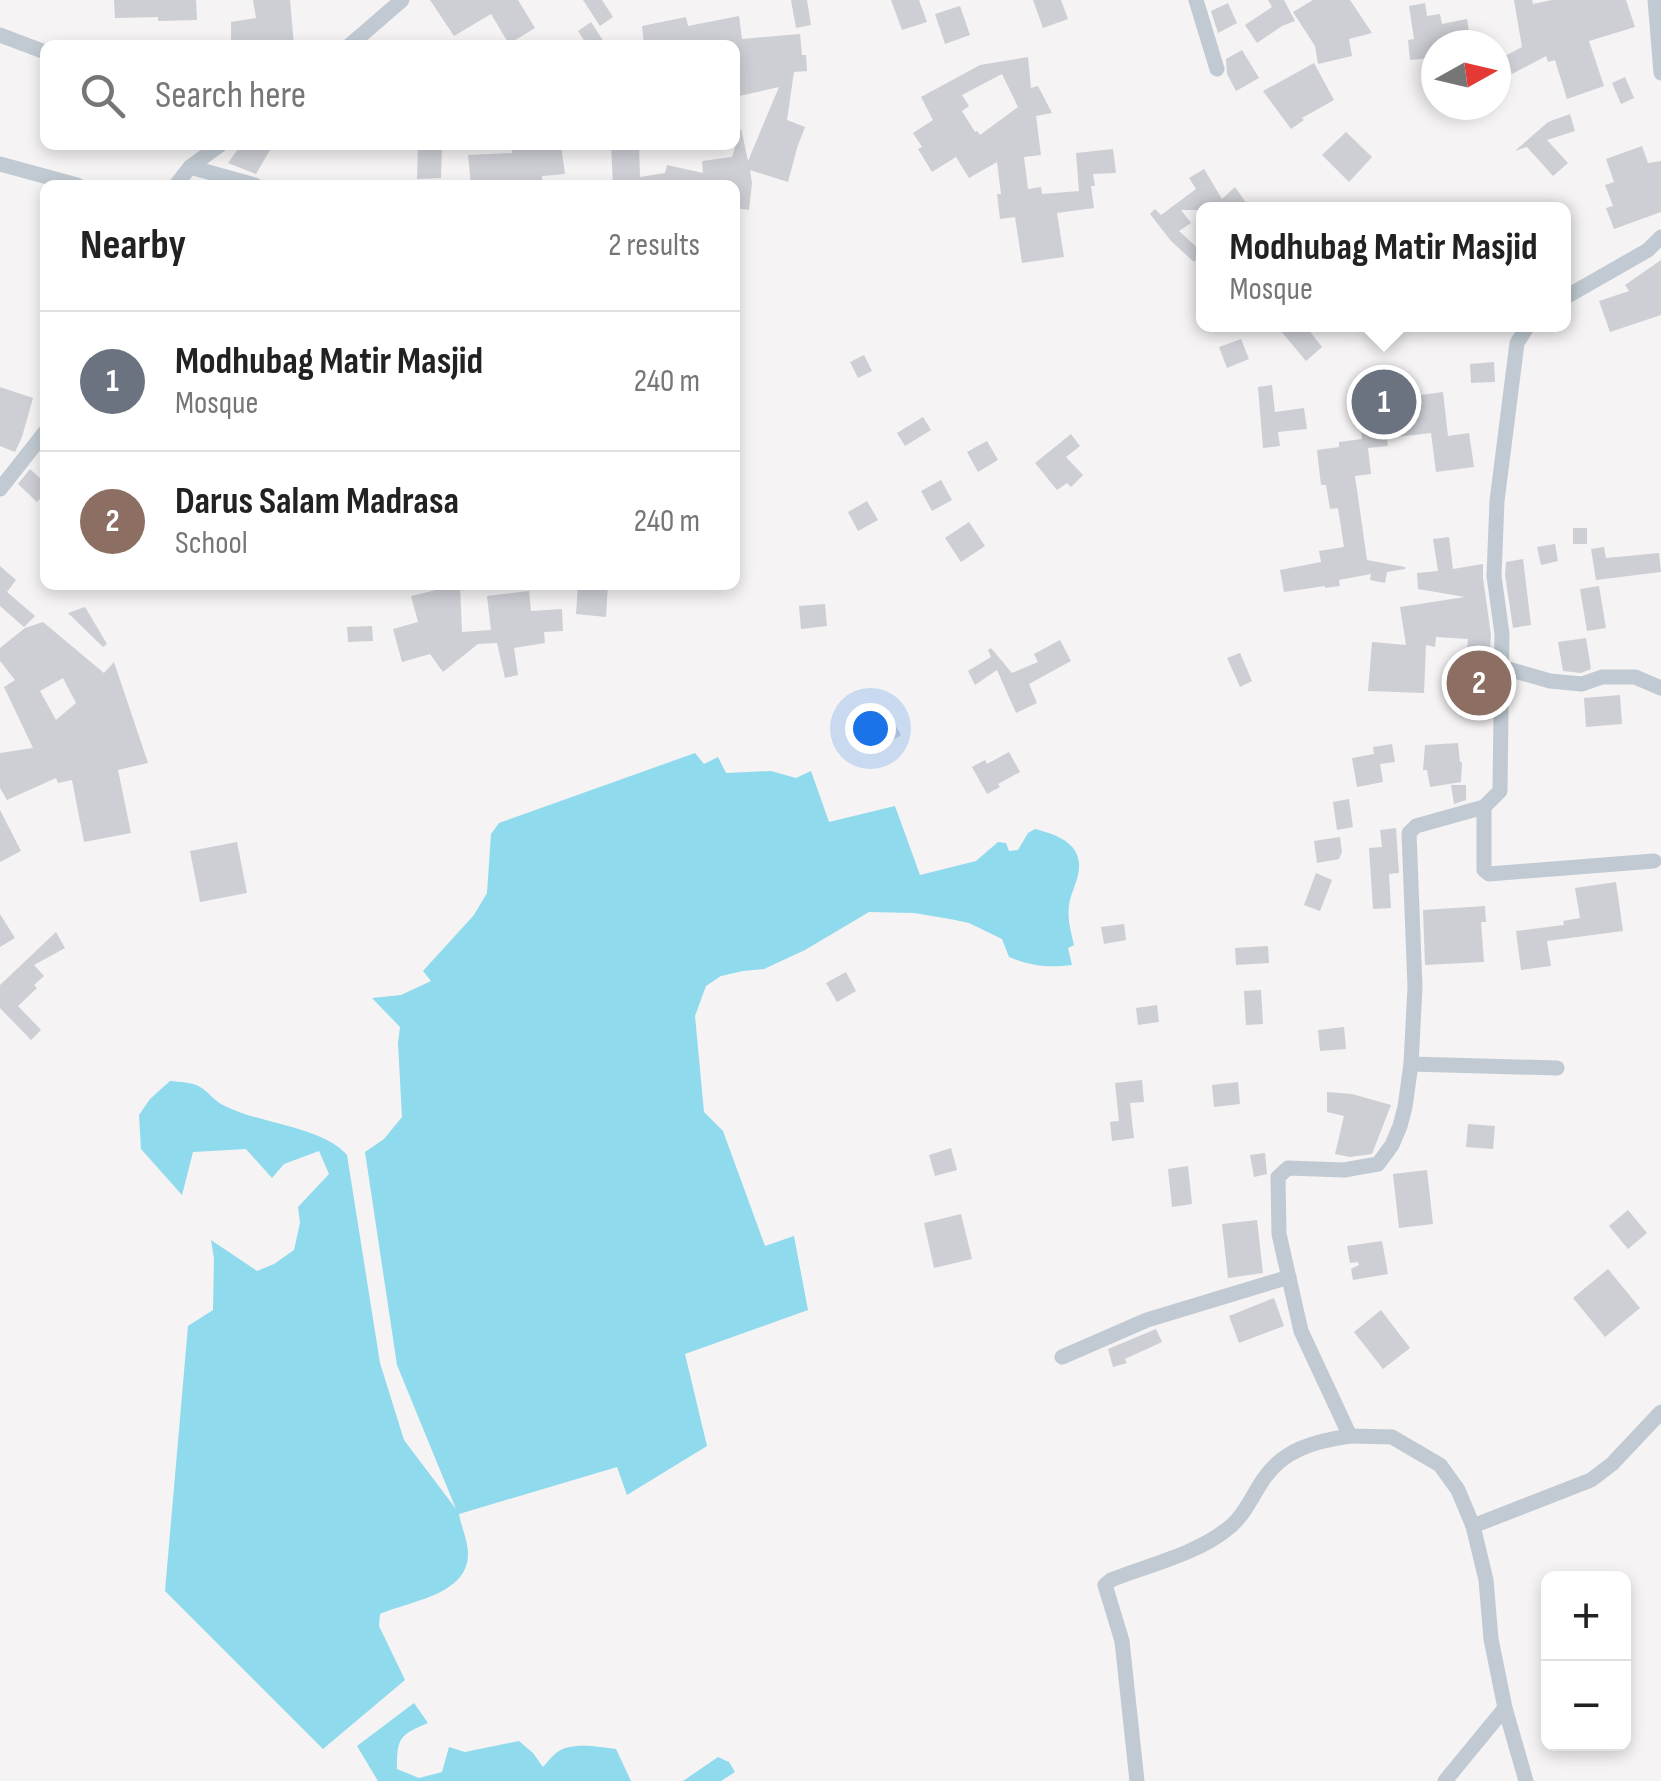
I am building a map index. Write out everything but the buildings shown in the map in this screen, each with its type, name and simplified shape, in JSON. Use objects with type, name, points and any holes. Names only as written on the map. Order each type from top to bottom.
[{"type":"street","points":[[356,40],[402,0]]},
{"type":"street","points":[[1196,0],[1217,69]]},
{"type":"street","points":[[1655,0],[1661,73]]},
{"type":"street","points":[[0,35],[40,50]]},
{"type":"street","points":[[180,180],[211,150]]},
{"type":"street","points":[[0,164],[59,180]]},
{"type":"street","points":[[190,167],[237,180]]},
{"type":"street","points":[[1571,294],[1648,250],[1661,237]]},
{"type":"street","points":[[1350,1436],[1301,1331],[1279,1234],[1278,1177],[1288,1168],[1344,1170],[1378,1164],[1392,1145],[1406,1107],[1411,1064],[1415,987],[1409,833],[1416,826],[1484,807],[1500,791],[1502,634],[1494,576],[1497,502],[1517,342],[1524,332]]},
{"type":"street","points":[[0,490],[40,438]]},
{"type":"street","points":[[1501,667],[1550,681],[1582,684],[1635,676],[1661,688]]},
{"type":"street","points":[[1484,807],[1484,870],[1489,874],[1654,861]]},
{"type":"street","points":[[1411,1064],[1557,1068]]},
{"type":"street","points":[[1062,1356],[1148,1320],[1288,1276]]},
{"type":"street","points":[[1473,1526],[1591,1480],[1622,1456],[1661,1412]]},
{"type":"street","points":[[1137,1781],[1122,1642],[1105,1586],[1224,1532],[1241,1517],[1264,1478],[1280,1460],[1322,1440],[1350,1436],[1392,1437],[1440,1466],[1458,1490],[1473,1526],[1486,1580],[1490,1640],[1526,1781]]},
{"type":"street","points":[[1445,1781],[1505,1708]]},
{"type":"water","points":[[695,753],[704,764],[718,757],[726,773],[771,771],[796,778],[811,771],[829,822],[895,806],[920,875],[976,861],[998,842],[1006,843],[1009,851],[1018,850],[1035,829],[1061,838],[1074,849],[1079,865],[1069,911],[1074,945],[1068,948],[1072,965],[1040,966],[1009,957],[1002,939],[969,923],[914,913],[869,912],[764,969],[721,976],[706,986],[695,1016],[704,1112],[723,1131],[765,1246],[794,1236],[808,1310],[685,1354],[707,1446],[627,1495],[617,1467],[459,1514],[468,1554],[458,1579],[435,1594],[380,1614],[379,1626],[405,1680],[323,1749],[165,1591],[188,1326],[213,1310],[211,1240],[257,1271],[274,1264],[294,1250],[300,1223],[298,1207],[329,1174],[319,1151],[284,1164],[272,1178],[246,1149],[193,1152],[182,1195],[141,1149],[139,1115],[170,1081],[190,1083],[225,1106],[306,1131],[336,1145],[347,1155],[380,1363],[404,1440],[456,1509],[397,1365],[365,1152],[384,1139],[402,1117],[400,1027],[372,998],[401,995],[431,981],[423,971],[474,915],[487,893],[491,834],[499,823]]},
{"type":"water","points":[[414,1703],[428,1723],[402,1739],[397,1769],[419,1778],[442,1772],[449,1747],[465,1752],[519,1741],[543,1767],[568,1747],[616,1749],[631,1781],[378,1781],[357,1746]]},
{"type":"water","points":[[718,1757],[729,1762],[735,1772],[721,1781],[683,1781]]},
{"type":"place","name":"Modhubag Matir Masjid","points":[[1384,402]]},
{"type":"place","name":"Darus Salam Madrasa","points":[[1479,683]]}]
